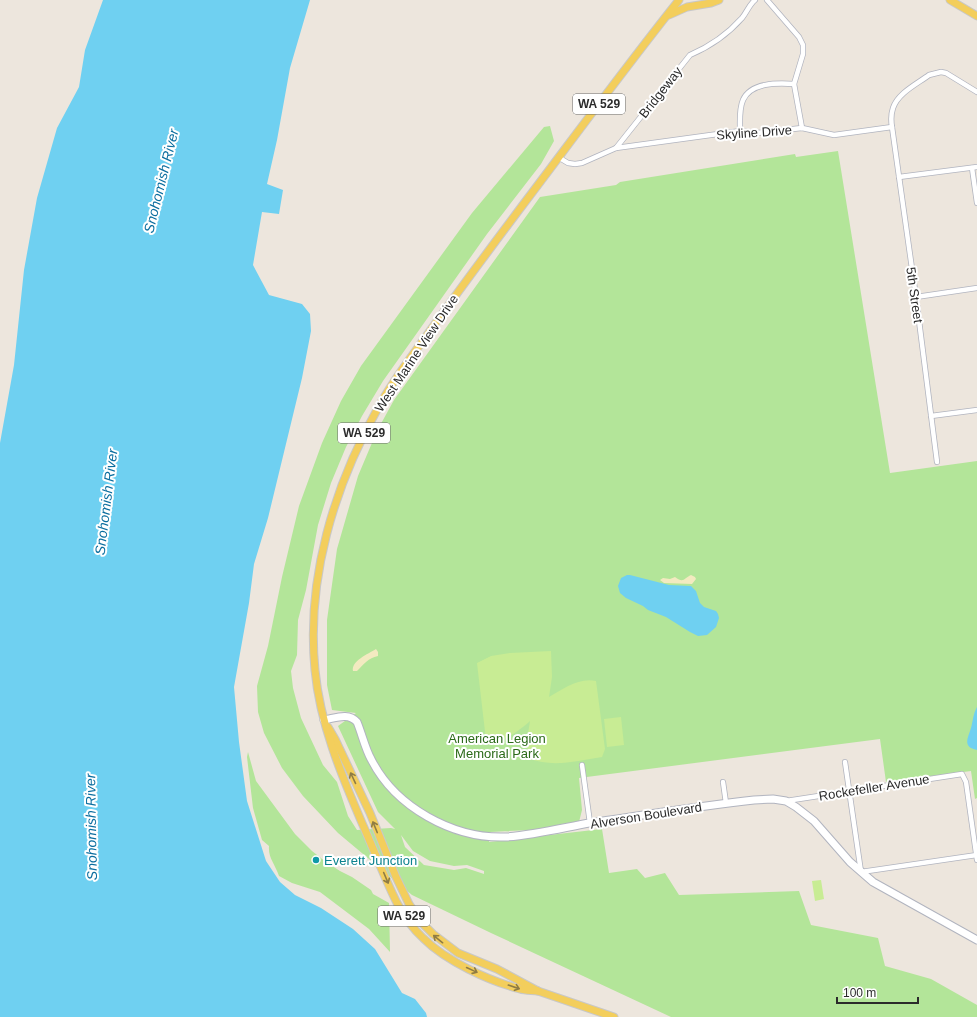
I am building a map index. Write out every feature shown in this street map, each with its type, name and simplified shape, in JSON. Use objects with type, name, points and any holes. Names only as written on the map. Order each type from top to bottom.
[{"type":"main road","name":"WA 529","points":[[558,157],[679,0]]},
{"type":"main road","points":[[702,0],[708,2],[718,0]]},
{"type":"main road","points":[[666,17],[687,7],[718,0]]},
{"type":"main road","points":[[952,0],[977,16]]},
{"type":"main road","name":"West Marine View Drive","points":[[538,991],[521,989],[491,979],[446,956],[423,939],[405,917],[397,904],[331,748],[315,671],[314,628],[316,590],[331,514],[343,479],[361,438],[397,376],[558,157]]},
{"type":"main road","name":"Alverson Boulevard","points":[[324,720],[343,716],[354,718],[357,722],[370,759],[393,790],[416,809],[437,821],[450,827],[479,835],[506,836],[726,803],[773,799],[786,801],[796,806],[814,821],[850,862],[884,890],[977,940]]},
{"type":"main road","name":"West Marine View Drive","points":[[324,720],[335,739],[370,813],[396,877],[409,904],[421,922],[437,938],[458,952],[538,991],[614,1017]]},
{"type":"street","name":"Bridgeway","points":[[558,157],[568,163],[582,163],[616,148],[690,55],[707,48],[722,38],[743,17],[755,0]]},
{"type":"street","points":[[767,0],[799,38],[803,45],[803,54],[794,84],[802,128]]},
{"type":"street","name":"5th Street","points":[[937,462],[891,115],[896,102],[900,97],[929,75],[941,72],[946,73],[977,92]]},
{"type":"street","points":[[740,130],[741,107],[743,100],[750,91],[758,86],[780,83],[794,84]]},
{"type":"street","name":"Skyline Drive","points":[[616,148],[740,130],[756,133],[802,128],[834,135],[892,127]]},
{"type":"street","points":[[899,177],[975,167],[977,203]]},
{"type":"street","points":[[916,297],[977,288]]},
{"type":"street","points":[[932,416],[977,410]]},
{"type":"street","points":[[845,762],[861,872],[977,857]]},
{"type":"street","points":[[582,765],[590,823]]},
{"type":"street","name":"Rockefeller Avenue","points":[[786,801],[962,774],[966,782],[977,857]]},
{"type":"street","points":[[723,782],[726,803]]},
{"type":"green space","name":"American Legion Memorial Park","points":[[550,126],[554,141],[541,164],[487,234],[383,381],[362,416],[346,447],[331,483],[318,525],[306,590],[298,620],[297,655],[291,671],[293,688],[301,718],[323,765],[337,782],[348,816],[357,830],[395,829],[378,812],[338,726],[356,713],[332,710],[327,685],[327,620],[337,549],[358,476],[377,431],[394,400],[540,197],[616,185],[620,182],[795,154],[796,157],[838,151],[890,473],[977,461],[977,798],[975,799],[971,771],[886,782],[880,739],[579,778],[582,810],[579,822],[531,830],[490,832],[489,842],[602,829],[609,873],[637,869],[645,878],[665,873],[679,895],[799,891],[811,925],[878,938],[885,966],[931,979],[977,1005],[977,1017],[671,1017],[412,895],[338,833],[303,796],[282,768],[264,733],[258,712],[257,686],[268,646],[282,577],[299,506],[322,443],[341,401],[361,366],[472,213],[544,127]],"holes":[[[401,835],[413,851],[430,861],[454,866],[467,865],[484,871],[484,874],[466,868],[454,870],[424,865],[405,847]]]},
{"type":"green space","points":[[551,651],[552,677],[549,697],[577,682],[590,680],[596,681],[605,749],[602,757],[565,763],[546,763],[528,758],[527,740],[530,721],[504,739],[492,741],[486,740],[477,663],[491,656],[510,653]]},
{"type":"green space","points":[[621,717],[624,745],[607,747],[604,719]]},
{"type":"green space","points":[[248,752],[256,781],[295,834],[312,851],[326,862],[352,877],[371,890],[373,894],[389,903],[390,952],[369,929],[320,892],[292,883],[279,876],[271,858],[269,846],[262,840],[253,808],[247,757]]},
{"type":"green space","points":[[821,880],[824,899],[815,901],[812,881]]},
{"type":"sand","points":[[691,575],[696,579],[692,584],[664,583],[660,580],[663,578],[670,579],[675,577],[680,580],[684,580]]},
{"type":"sand","points":[[376,649],[378,656],[369,660],[357,671],[353,671],[353,667],[357,661]]},
{"type":"water","name":"Snohomish River","points":[[103,0],[310,0],[290,68],[277,140],[267,184],[283,190],[279,214],[262,212],[253,265],[269,295],[302,304],[310,314],[311,331],[302,378],[268,518],[254,564],[249,603],[234,687],[239,742],[247,801],[266,861],[280,882],[295,895],[321,908],[353,929],[375,949],[402,993],[415,999],[426,1013],[427,1017],[0,1017],[0,443],[14,365],[24,270],[37,198],[57,128],[79,87],[85,50]]},
{"type":"water","points":[[627,575],[669,585],[691,586],[696,591],[700,603],[704,607],[716,611],[718,614],[719,618],[716,627],[707,635],[698,636],[666,617],[648,610],[626,598],[620,593],[618,586],[621,578]]},
{"type":"water","points":[[977,707],[977,750],[969,747],[967,742]]},
{"type":"place","name":"Everett Junction","points":[[316,860]]}]
